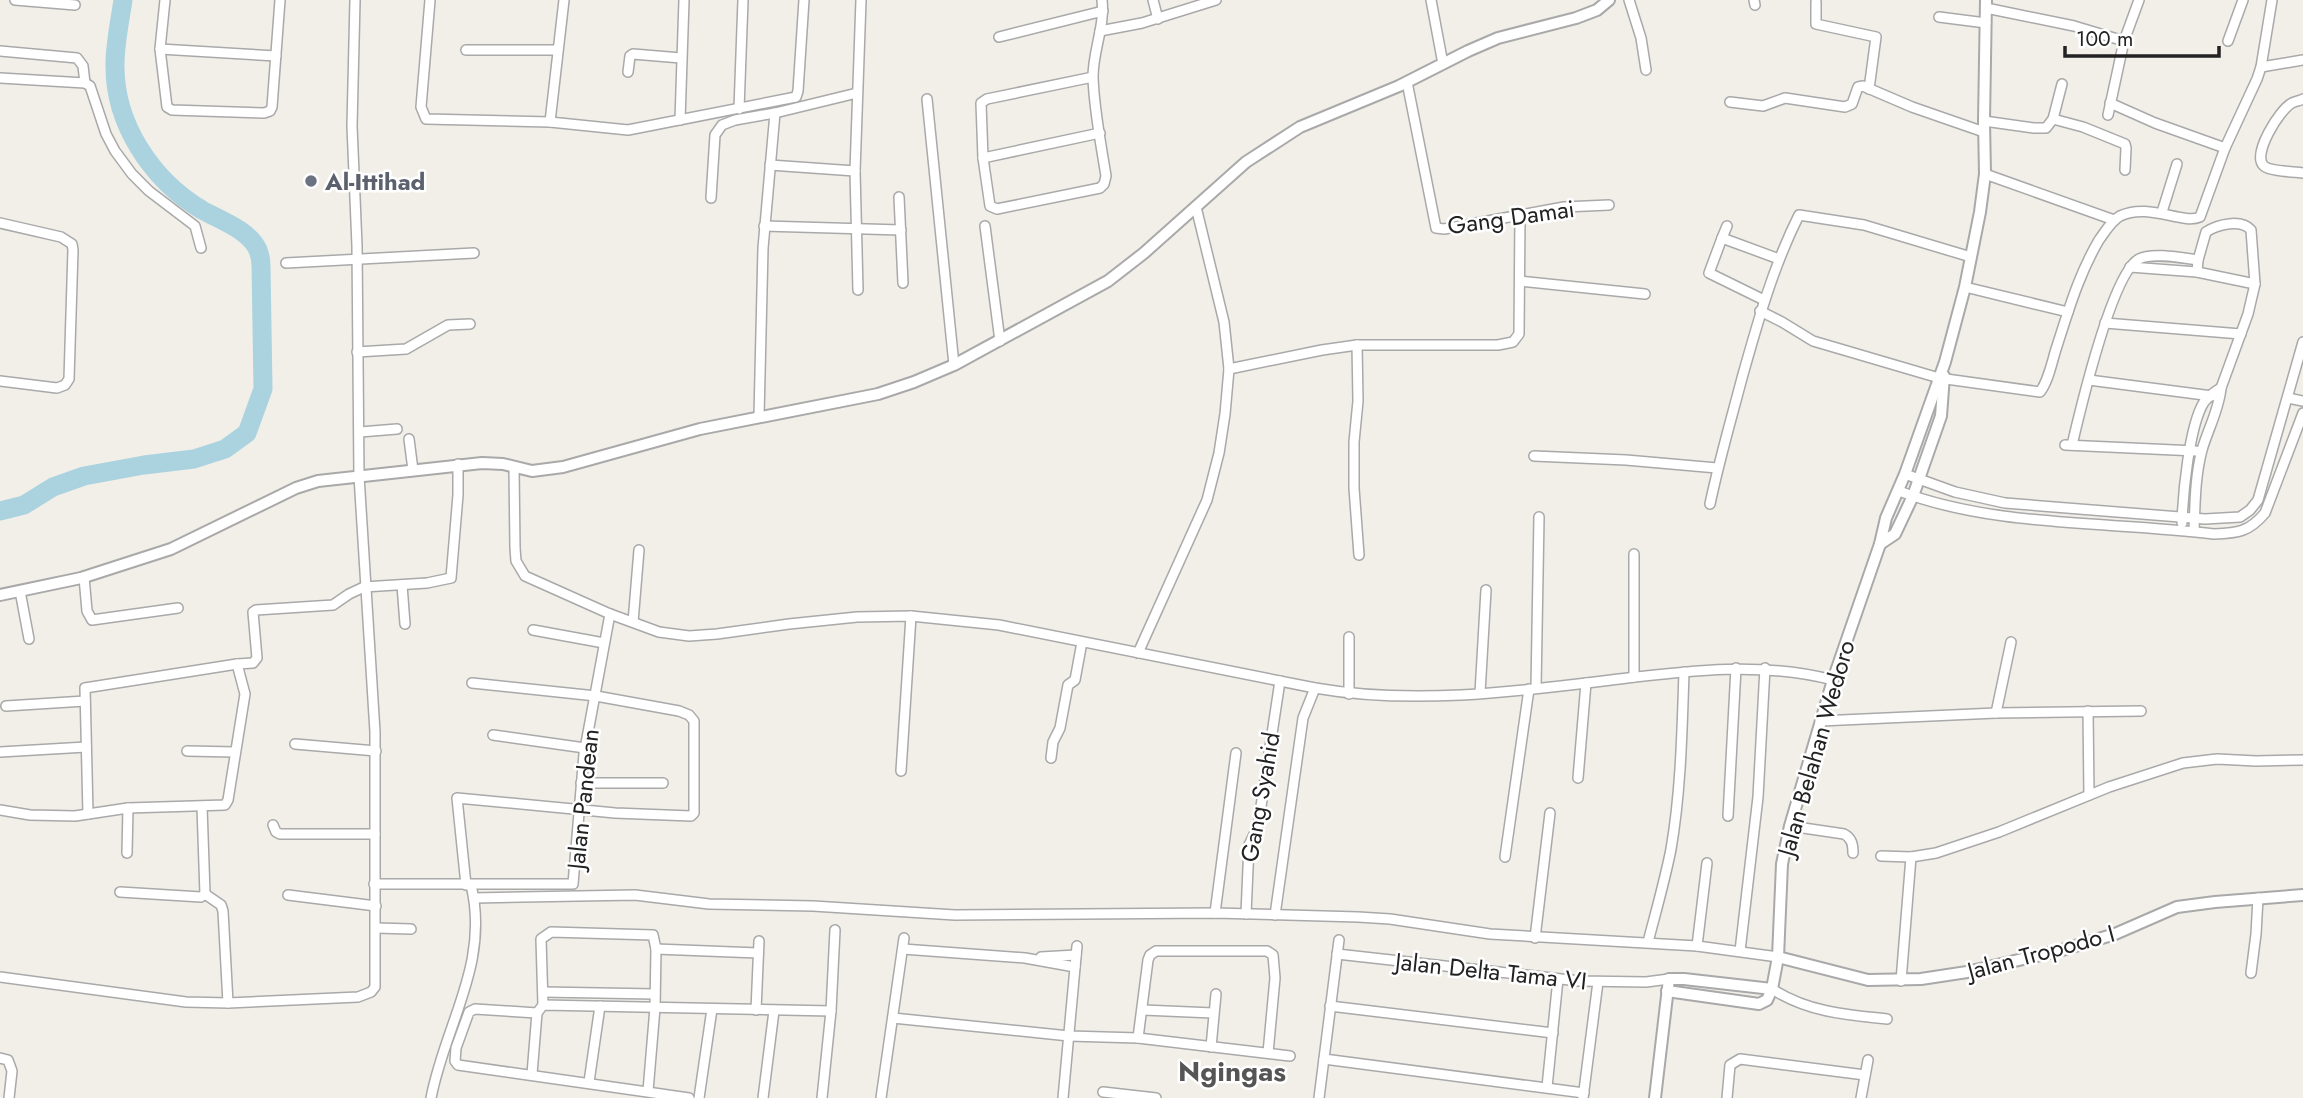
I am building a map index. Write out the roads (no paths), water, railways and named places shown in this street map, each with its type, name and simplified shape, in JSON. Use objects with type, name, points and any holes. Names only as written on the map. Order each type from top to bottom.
[{"type":"street","points":[[15,0],[75,5]]},
{"type":"street","points":[[165,0],[160,49],[167,107],[172,110],[264,113],[272,107],[280,0]]},
{"type":"street","points":[[0,977],[186,1002],[228,1003],[358,997],[371,992],[374,987],[376,751],[359,476],[357,258],[352,126],[355,0]]},
{"type":"street","points":[[430,0],[421,107],[424,117],[430,121],[550,122],[628,130],[796,97],[804,0]]},
{"type":"street","points":[[550,122],[564,0]]},
{"type":"street","points":[[680,120],[684,0]]},
{"type":"street","points":[[739,109],[743,0]]},
{"type":"street","points":[[858,290],[855,171],[861,0]]},
{"type":"street","points":[[1094,77],[983,101],[980,107],[983,158],[990,206],[995,208],[1100,188],[1104,184],[1106,179],[1094,77],[1095,56],[1101,31],[1102,0]]},
{"type":"street","points":[[1153,0],[1158,19]]},
{"type":"street","points":[[1101,31],[1158,19],[1216,0]]},
{"type":"street","points":[[1431,0],[1443,64]]},
{"type":"street","points":[[0,595],[84,577],[171,549],[307,484],[458,464],[494,463],[532,471],[563,467],[699,429],[878,394],[914,382],[954,365],[1108,281],[1144,253],[1246,162],[1285,135],[1407,82],[1498,38],[1589,14],[1609,0]]},
{"type":"street","points":[[1629,0],[1641,38],[1646,70]]},
{"type":"street","points":[[2108,115],[2124,41],[2139,0]]},
{"type":"street","points":[[2228,41],[2243,0]]},
{"type":"street","points":[[1760,311],[1813,341],[1941,379],[2040,392],[2080,275],[2114,220],[2121,215],[2138,211],[2162,212],[2192,219],[2200,216],[2225,148],[2261,66],[2272,0]]},
{"type":"street","points":[[1816,2],[1816,24],[1876,37],[1870,89]]},
{"type":"street","points":[[1986,4],[2124,41]]},
{"type":"street","name":"Jalan Belahan Wedoro","points":[[1880,544],[1895,534],[1913,496],[1938,425],[1941,379],[1965,288],[1985,174],[1986,4]]},
{"type":"street","points":[[999,37],[1103,11]]},
{"type":"street","points":[[1938,17],[1986,23]]},
{"type":"street","points":[[160,49],[276,57]]},
{"type":"street","points":[[466,50],[557,50]]},
{"type":"street","points":[[0,51],[77,58],[83,66],[85,83]]},
{"type":"street","points":[[628,72],[630,56],[633,54],[681,58]]},
{"type":"street","points":[[2261,66],[2303,60]]},
{"type":"street","points":[[0,78],[85,83],[93,89],[106,134],[131,174],[195,226],[201,248]]},
{"type":"street","name":"Gang Damai","points":[[1407,82],[1436,228],[1444,229],[1564,207],[1609,205]]},
{"type":"street","points":[[1730,102],[1763,106],[1785,98],[1845,107],[1852,104],[1858,87],[1863,86],[1912,107],[1984,127],[2043,129],[2049,127],[2053,119],[2062,84]]},
{"type":"street","points":[[712,198],[715,135],[718,128],[735,120],[857,93]]},
{"type":"street","points":[[927,99],[954,365]]},
{"type":"street","points":[[2303,99],[2292,102],[2272,125],[2260,159],[2268,168],[2303,173]]},
{"type":"street","points":[[2292,102],[2303,108]]},
{"type":"street","points":[[2110,103],[2155,123],[2225,148]]},
{"type":"street","points":[[759,416],[764,226],[775,113]]},
{"type":"street","points":[[2053,119],[2083,127],[2124,144],[2125,170]]},
{"type":"street","points":[[983,158],[1100,133]]},
{"type":"street","points":[[2162,212],[2177,164]]},
{"type":"street","points":[[770,165],[855,171]]},
{"type":"street","points":[[1985,174],[2114,220]]},
{"type":"street","points":[[899,197],[903,283]]},
{"type":"street","points":[[1138,653],[1213,481],[1225,414],[1228,369],[1224,322],[1196,208]]},
{"type":"street","points":[[1228,369],[1357,345],[1509,344],[1519,334],[1520,215]]},
{"type":"street","points":[[1710,503],[1763,300],[1799,215],[1864,225],[1971,257]]},
{"type":"street","points":[[0,223],[61,237],[72,244],[73,250],[69,379],[65,385],[58,388],[0,382]]},
{"type":"street","points":[[2194,531],[2202,452],[2255,284],[2251,230],[2244,224],[2209,229],[2203,235],[2197,272]]},
{"type":"street","points":[[764,226],[901,230]]},
{"type":"street","points":[[985,226],[1000,341]]},
{"type":"street","points":[[1727,226],[1709,273],[1763,300]]},
{"type":"street","points":[[1722,238],[1779,259]]},
{"type":"street","points":[[286,264],[474,253]]},
{"type":"street","points":[[2198,260],[2150,256],[2140,258],[2130,267],[2105,323],[2068,445],[2202,452]]},
{"type":"street","points":[[2130,267],[2197,272],[2255,284]]},
{"type":"street","points":[[1520,281],[1645,295]]},
{"type":"street","points":[[1965,288],[2068,312]]},
{"type":"street","points":[[2105,323],[2241,334]]},
{"type":"street","points":[[357,352],[406,349],[448,325],[470,324]]},
{"type":"street","points":[[1905,474],[1980,499],[2005,503],[2194,518],[2240,517],[2258,500],[2303,342]]},
{"type":"street","points":[[1357,345],[1358,401],[1354,466],[1359,555]]},
{"type":"street","points":[[2089,380],[2210,395],[2220,400]]},
{"type":"street","points":[[2182,530],[2191,450],[2198,415],[2210,395],[2221,388]]},
{"type":"street","name":"Jalan Belahan Wedoro","points":[[1772,989],[1778,957],[1780,890],[1790,826],[1820,721],[1880,544],[1886,518],[1938,398]]},
{"type":"street","points":[[2287,402],[2303,401]]},
{"type":"street","points":[[1899,491],[1970,510],[2010,517],[2214,534],[2239,532],[2255,525],[2265,513],[2271,498],[2303,411],[2287,402]]},
{"type":"street","points":[[360,432],[397,429]]},
{"type":"street","points":[[409,439],[413,470]]},
{"type":"street","points":[[1534,456],[1717,468]]},
{"type":"street","points":[[88,814],[85,701],[87,686],[253,663],[257,658],[252,616],[255,610],[333,605],[344,596],[364,587],[451,578],[458,464]]},
{"type":"street","points":[[514,468],[515,548],[516,561],[521,570],[533,580],[659,632],[689,636],[734,633],[845,618],[911,616],[999,625],[1349,694],[1422,696],[1480,693],[1736,668],[1765,668],[1833,680]]},
{"type":"street","points":[[1505,857],[1533,688],[1539,517]]},
{"type":"street","points":[[633,622],[639,550]]},
{"type":"street","points":[[1634,554],[1634,677]]},
{"type":"street","points":[[84,577],[87,611],[92,620],[178,608]]},
{"type":"street","points":[[402,585],[405,624]]},
{"type":"street","points":[[1480,693],[1486,590]]},
{"type":"street","points":[[20,591],[29,639]]},
{"type":"street","name":"Jalan Pandean","points":[[465,885],[573,884],[585,748],[610,614]]},
{"type":"street","points":[[901,771],[911,616]]},
{"type":"street","points":[[533,630],[604,643]]},
{"type":"street","points":[[1349,637],[1349,694]]},
{"type":"street","points":[[1051,758],[1068,685],[1075,680],[1082,642]]},
{"type":"street","points":[[1996,713],[2011,642]]},
{"type":"street","points":[[0,810],[30,815],[88,814],[128,808],[227,804],[245,694],[237,664]]},
{"type":"street","points":[[1728,816],[1736,668]]},
{"type":"street","points":[[1740,951],[1758,797],[1765,668]]},
{"type":"street","points":[[1648,942],[1673,833],[1684,672]]},
{"type":"street","name":"Gang Syahid","points":[[1246,914],[1249,845],[1258,825],[1280,681]]},
{"type":"street","points":[[431,1098],[471,970],[475,943],[474,898],[465,885],[457,798],[579,810],[693,816],[694,721],[689,715],[596,696],[472,683]]},
{"type":"street","points":[[1578,778],[1586,683]]},
{"type":"street","points":[[1275,915],[1303,718],[1315,688]]},
{"type":"street","points":[[6,706],[85,701]]},
{"type":"street","points":[[2088,710],[2089,795]]},
{"type":"street","points":[[1820,721],[2141,710]]},
{"type":"street","points":[[492,736],[585,748]]},
{"type":"street","points":[[295,744],[376,751]]},
{"type":"street","points":[[0,752],[86,747]]},
{"type":"street","points":[[187,751],[235,752]]},
{"type":"street","points":[[1214,913],[1236,753]]},
{"type":"street","points":[[1881,856],[1911,857],[1936,853],[2152,772],[2197,760],[2303,760]]},
{"type":"street","points":[[581,783],[663,783]]},
{"type":"street","points":[[202,807],[205,894]]},
{"type":"street","points":[[127,853],[128,808]]},
{"type":"street","points":[[1535,937],[1549,813]]},
{"type":"street","points":[[272,825],[280,834],[375,834]]},
{"type":"street","points":[[1790,826],[1849,836],[1853,853]]},
{"type":"street","points":[[1901,981],[1911,857]]},
{"type":"street","points":[[1697,946],[1707,863]]},
{"type":"street","points":[[374,884],[465,885]]},
{"type":"street","points":[[120,892],[201,897],[205,894]]},
{"type":"street","points":[[205,894],[221,905],[223,911],[228,1003]]},
{"type":"street","points":[[288,895],[376,905]]},
{"type":"street","points":[[474,898],[635,895],[709,904],[813,906],[954,915],[1214,913],[1390,919],[1480,933],[1648,942],[1778,957]]},
{"type":"street","name":"Jalan Tropodo I","points":[[1778,957],[1868,980],[1901,981],[1967,972],[2062,950],[2115,934],[2177,907],[2303,895]]},
{"type":"street","points":[[2251,973],[2258,898]]},
{"type":"street","points":[[376,928],[411,929]]},
{"type":"street","points":[[822,1098],[831,1012],[835,930]]},
{"type":"street","points":[[532,1074],[543,992],[541,939],[551,932],[648,934],[655,938],[656,949],[655,1008],[648,1091]]},
{"type":"street","points":[[881,1098],[904,938]]},
{"type":"street","points":[[1319,1098],[1339,940]]},
{"type":"street","points":[[756,1010],[759,941]]},
{"type":"street","points":[[656,949],[758,953]]},
{"type":"street","points":[[903,949],[1025,958],[1075,967]]},
{"type":"street","points":[[1025,958],[1077,951],[1063,1098]]},
{"type":"street","points":[[1138,1038],[1148,960],[1153,952],[1270,952],[1274,960],[1275,978],[1268,1053]]},
{"type":"street","name":"Jalan Delta Tama VI","points":[[1337,954],[1558,979],[1668,985]]},
{"type":"street","points":[[1547,1087],[1558,979]]},
{"type":"street","points":[[1668,985],[1684,979],[1772,989],[1789,1000],[1816,1009],[1887,1019]]},
{"type":"street","points":[[1324,1059],[1547,1087],[1584,1095],[1598,982]]},
{"type":"street","points":[[1668,985],[1759,1004],[1767,1000],[1772,989]]},
{"type":"street","points":[[1655,1098],[1668,985]]},
{"type":"street","points":[[543,992],[655,994]]},
{"type":"street","points":[[1211,1047],[1216,994]]},
{"type":"street","points":[[688,1098],[458,1065],[455,1057],[472,1009],[600,1006],[831,1012]]},
{"type":"street","points":[[589,1082],[600,1006]]},
{"type":"street","points":[[1330,1006],[1553,1033]]},
{"type":"street","points":[[699,1098],[712,1009]]},
{"type":"street","points":[[1143,1010],[1213,1013]]},
{"type":"street","points":[[763,1098],[774,1011]]},
{"type":"street","points":[[893,1018],[1069,1036],[1138,1038],[1290,1056]]},
{"type":"street","points":[[0,1058],[8,1060],[11,1066],[9,1098]]},
{"type":"street","points":[[1727,1098],[1730,1065],[1740,1059],[1865,1075]]},
{"type":"street","points":[[1861,1098],[1868,1060]]},
{"type":"street","points":[[1103,1092],[1156,1098]]},
{"type":"waterway","points":[[0,511],[24,505],[53,487],[84,476],[194,459],[225,449],[247,433],[263,389],[261,264],[258,250],[241,231],[184,198],[167,183],[139,148],[121,108],[116,86],[116,48],[123,0]]},
{"type":"place","name":"Al-Ittihad","points":[[311,181]]},
{"type":"district","name":"Ngingas","points":[[1232,1071]]}]
